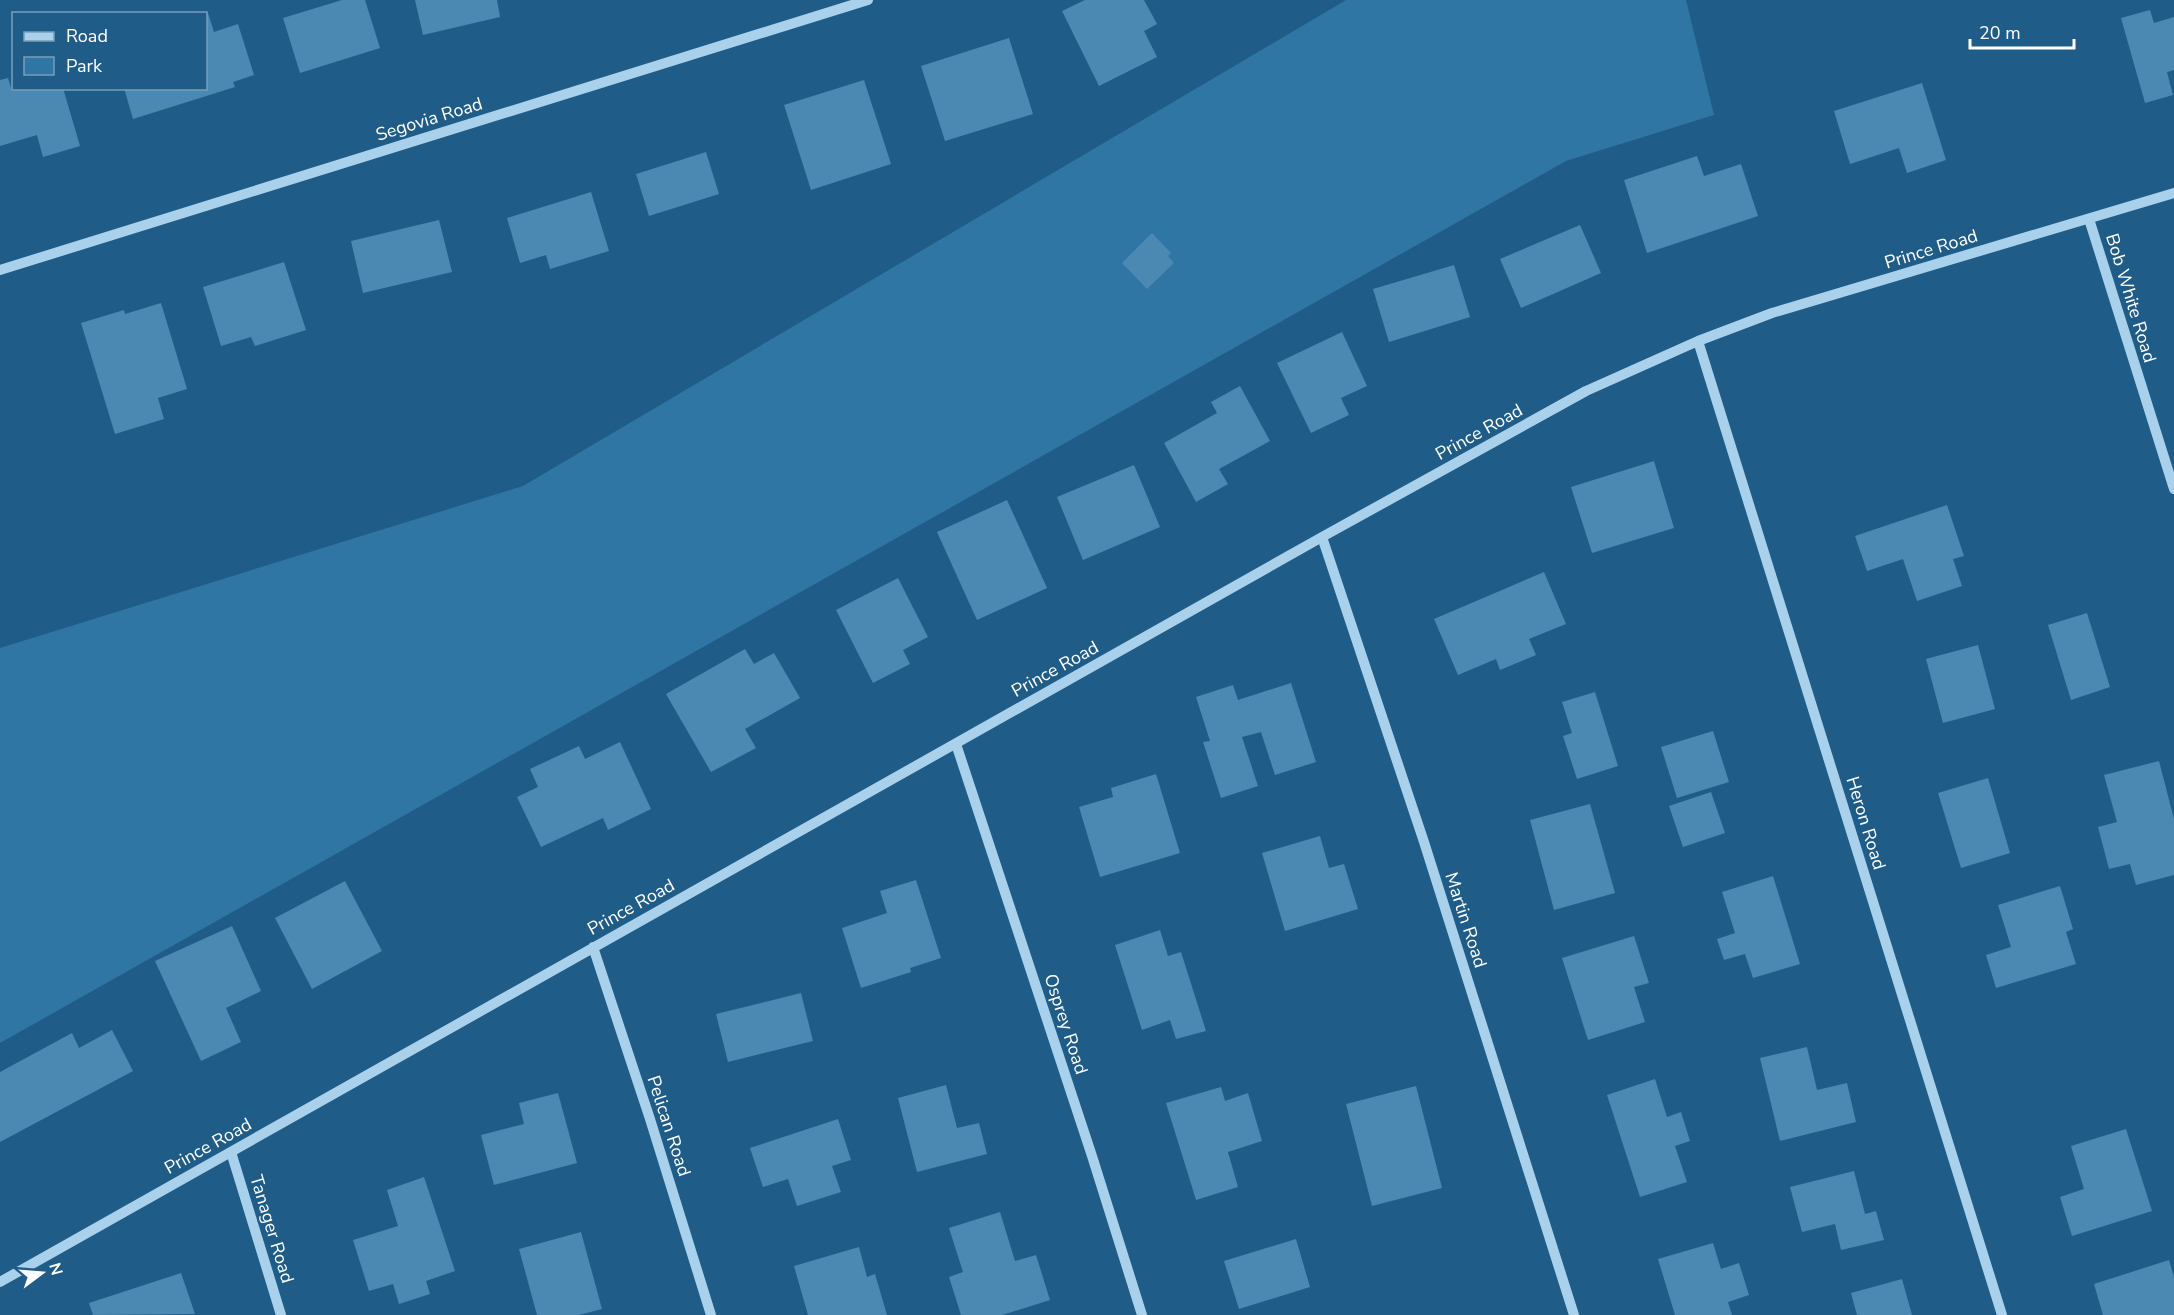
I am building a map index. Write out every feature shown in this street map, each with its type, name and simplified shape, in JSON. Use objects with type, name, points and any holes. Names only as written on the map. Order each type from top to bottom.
[{"type":"street","name":"Segovia Road","points":[[0,270],[868,0]]},
{"type":"street","name":"Prince Road","points":[[0,1282],[1322,537],[1586,392],[1698,341],[1773,313],[2174,193]]},
{"type":"street","name":"Bob White Road","points":[[2089,219],[2174,489]]},
{"type":"street","name":"Heron Road","points":[[1698,341],[2002,1315]]},
{"type":"street","name":"Martin Road","points":[[1322,537],[1424,842],[1574,1315]]},
{"type":"street","name":"Osprey Road","points":[[956,744],[1142,1315]]},
{"type":"street","name":"Pelican Road","points":[[593,947],[711,1315]]},
{"type":"street","name":"Tanager Road","points":[[231,1152],[281,1315]]},
{"type":"green space","points":[[1346,0],[1686,0],[1714,115],[1566,161],[0,1043],[0,648],[523,486]]},
{"type":"building","points":[[342,0],[365,0],[380,48],[300,73],[283,18]]},
{"type":"building","points":[[415,0],[497,0],[500,17],[423,35]]},
{"type":"building","points":[[1085,0],[1144,0],[1157,24],[1144,31],[1157,57],[1099,86],[1062,11]]},
{"type":"building","points":[[2150,10],[2154,23],[2174,17],[2174,70],[2167,72],[2173,95],[2145,103],[2121,18]]},
{"type":"building","points":[[207,14],[214,32],[238,24],[254,75],[233,82],[235,87],[133,119],[125,90],[207,90]]},
{"type":"building","points":[[1009,38],[1033,114],[945,141],[921,66]]},
{"type":"building","points":[[8,78],[12,91],[64,90],[80,146],[43,157],[37,135],[0,146],[0,80]]},
{"type":"building","points":[[864,80],[891,164],[811,190],[784,105]]},
{"type":"building","points":[[1922,83],[1946,160],[1907,173],[1899,148],[1850,164],[1834,111]]},
{"type":"building","points":[[706,152],[719,194],[649,216],[636,174]]},
{"type":"building","points":[[1697,156],[1704,176],[1741,164],[1758,216],[1647,253],[1624,180]]},
{"type":"building","points":[[591,192],[609,251],[550,269],[546,255],[520,263],[507,218]]},
{"type":"building","points":[[439,220],[452,272],[363,293],[351,241]]},
{"type":"building","points":[[1580,225],[1601,273],[1521,308],[1500,259]]},
{"type":"building","points":[[1152,233],[1171,253],[1168,256],[1174,263],[1147,289],[1122,263]]},
{"type":"building","points":[[284,262],[306,330],[255,346],[251,337],[221,346],[203,287]]},
{"type":"building","points":[[1454,265],[1470,317],[1389,342],[1373,289]]},
{"type":"building","points":[[161,303],[187,389],[158,398],[164,419],[115,434],[81,323],[124,310],[125,314]]},
{"type":"building","points":[[1342,332],[1367,386],[1341,398],[1349,415],[1311,433],[1277,363]]},
{"type":"building","points":[[1240,386],[1270,441],[1219,469],[1228,484],[1196,502],[1164,443],[1217,413],[1211,402]]},
{"type":"building","points":[[1654,461],[1674,528],[1592,553],[1571,487]]},
{"type":"building","points":[[1134,465],[1160,527],[1083,560],[1057,497]]},
{"type":"building","points":[[1007,500],[1047,588],[977,620],[937,532]]},
{"type":"building","points":[[1947,505],[1964,556],[1953,559],[1962,586],[1917,601],[1903,559],[1867,571],[1855,536]]},
{"type":"building","points":[[1544,572],[1566,624],[1529,639],[1536,655],[1500,670],[1496,659],[1458,675],[1434,619]]},
{"type":"building","points":[[898,578],[928,637],[903,650],[910,664],[873,683],[836,610]]},
{"type":"building","points":[[2087,613],[2110,687],[2071,700],[2048,625]]},
{"type":"building","points":[[1978,645],[1995,709],[1943,723],[1926,659]]},
{"type":"building","points":[[745,649],[754,664],[774,653],[800,698],[745,729],[756,748],[711,772],[666,694]]},
{"type":"building","points":[[1291,683],[1316,762],[1275,775],[1261,732],[1242,737],[1258,786],[1221,798],[1203,742],[1210,741],[1196,697],[1233,685],[1238,700]]},
{"type":"building","points":[[1595,692],[1618,766],[1577,779],[1563,736],[1572,733],[1562,702]]},
{"type":"building","points":[[1713,731],[1729,782],[1677,798],[1661,747]]},
{"type":"building","points":[[620,742],[651,809],[608,830],[603,818],[541,847],[517,797],[538,787],[530,769],[579,746],[585,759]]},
{"type":"building","points":[[2159,761],[2174,819],[2174,875],[2136,885],[2130,864],[2109,869],[2098,827],[2117,822],[2104,775]]},
{"type":"building","points":[[1156,774],[1180,853],[1100,877],[1079,807],[1113,797],[1111,788]]},
{"type":"building","points":[[1988,778],[2010,853],[1961,868],[1938,793]]},
{"type":"building","points":[[1711,792],[1725,833],[1683,847],[1669,806]]},
{"type":"building","points":[[1590,804],[1615,893],[1554,910],[1530,820]]},
{"type":"building","points":[[1320,836],[1329,868],[1344,864],[1358,909],[1285,931],[1262,853]]},
{"type":"building","points":[[1773,876],[1800,964],[1753,978],[1745,954],[1724,960],[1717,939],[1735,933],[1722,892]]},
{"type":"building","points":[[916,880],[941,958],[910,968],[911,972],[861,988],[842,928],[887,913],[880,891]]},
{"type":"building","points":[[345,881],[382,951],[312,989],[275,918]]},
{"type":"building","points":[[2060,886],[2073,929],[2066,932],[2076,964],[1996,988],[1986,955],[2011,947],[1998,905]]},
{"type":"building","points":[[232,926],[261,991],[226,1008],[241,1042],[201,1061],[155,961]]},
{"type":"building","points":[[1160,930],[1168,956],[1181,952],[1206,1031],[1176,1039],[1170,1020],[1142,1030],[1115,945]]},
{"type":"building","points":[[1634,936],[1649,983],[1634,987],[1645,1022],[1588,1040],[1562,958]]},
{"type":"building","points":[[801,993],[813,1041],[728,1062],[716,1014]]},
{"type":"building","points":[[112,1030],[133,1071],[0,1142],[0,1072],[72,1033],[79,1048]]},
{"type":"building","points":[[1807,1047],[1817,1090],[1847,1083],[1856,1122],[1780,1141],[1760,1058]]},
{"type":"building","points":[[1655,1079],[1667,1117],[1681,1112],[1690,1141],[1675,1146],[1687,1182],[1640,1197],[1607,1095]]},
{"type":"building","points":[[946,1085],[957,1128],[979,1123],[987,1154],[917,1172],[898,1098]]},
{"type":"building","points":[[1416,1086],[1442,1188],[1372,1206],[1346,1104]]},
{"type":"building","points":[[1221,1087],[1225,1101],[1248,1093],[1262,1141],[1228,1152],[1238,1187],[1196,1200],[1166,1103]]},
{"type":"building","points":[[558,1093],[577,1163],[494,1185],[481,1135],[524,1124],[519,1103]]},
{"type":"building","points":[[838,1119],[851,1160],[832,1166],[841,1192],[797,1206],[788,1179],[763,1187],[750,1148]]},
{"type":"building","points":[[2126,1129],[2152,1211],[2072,1236],[2060,1197],[2084,1189],[2071,1146]]},
{"type":"building","points":[[1854,1171],[1865,1214],[1876,1211],[1884,1240],[1841,1250],[1835,1224],[1802,1232],[1790,1187]]},
{"type":"building","points":[[424,1177],[455,1271],[426,1281],[430,1294],[399,1304],[393,1284],[369,1291],[353,1240],[398,1226],[387,1190]]},
{"type":"building","points":[[1000,1212],[1015,1261],[1036,1255],[1050,1300],[1002,1315],[961,1315],[949,1277],[963,1272],[949,1228]]},
{"type":"building","points":[[581,1232],[602,1309],[579,1315],[537,1315],[519,1249]]},
{"type":"building","points":[[1296,1239],[1310,1287],[1239,1309],[1224,1261]]},
{"type":"building","points":[[1713,1243],[1721,1269],[1739,1263],[1749,1295],[1728,1302],[1732,1315],[1675,1315],[1658,1259]]},
{"type":"building","points":[[859,1247],[867,1277],[875,1274],[887,1315],[808,1315],[794,1266]]},
{"type":"building","points":[[2169,1260],[2174,1277],[2174,1315],[2103,1315],[2094,1284]]},
{"type":"building","points":[[181,1273],[195,1314],[93,1315],[89,1303]]},
{"type":"building","points":[[1902,1279],[1912,1315],[1857,1315],[1851,1293]]}]
